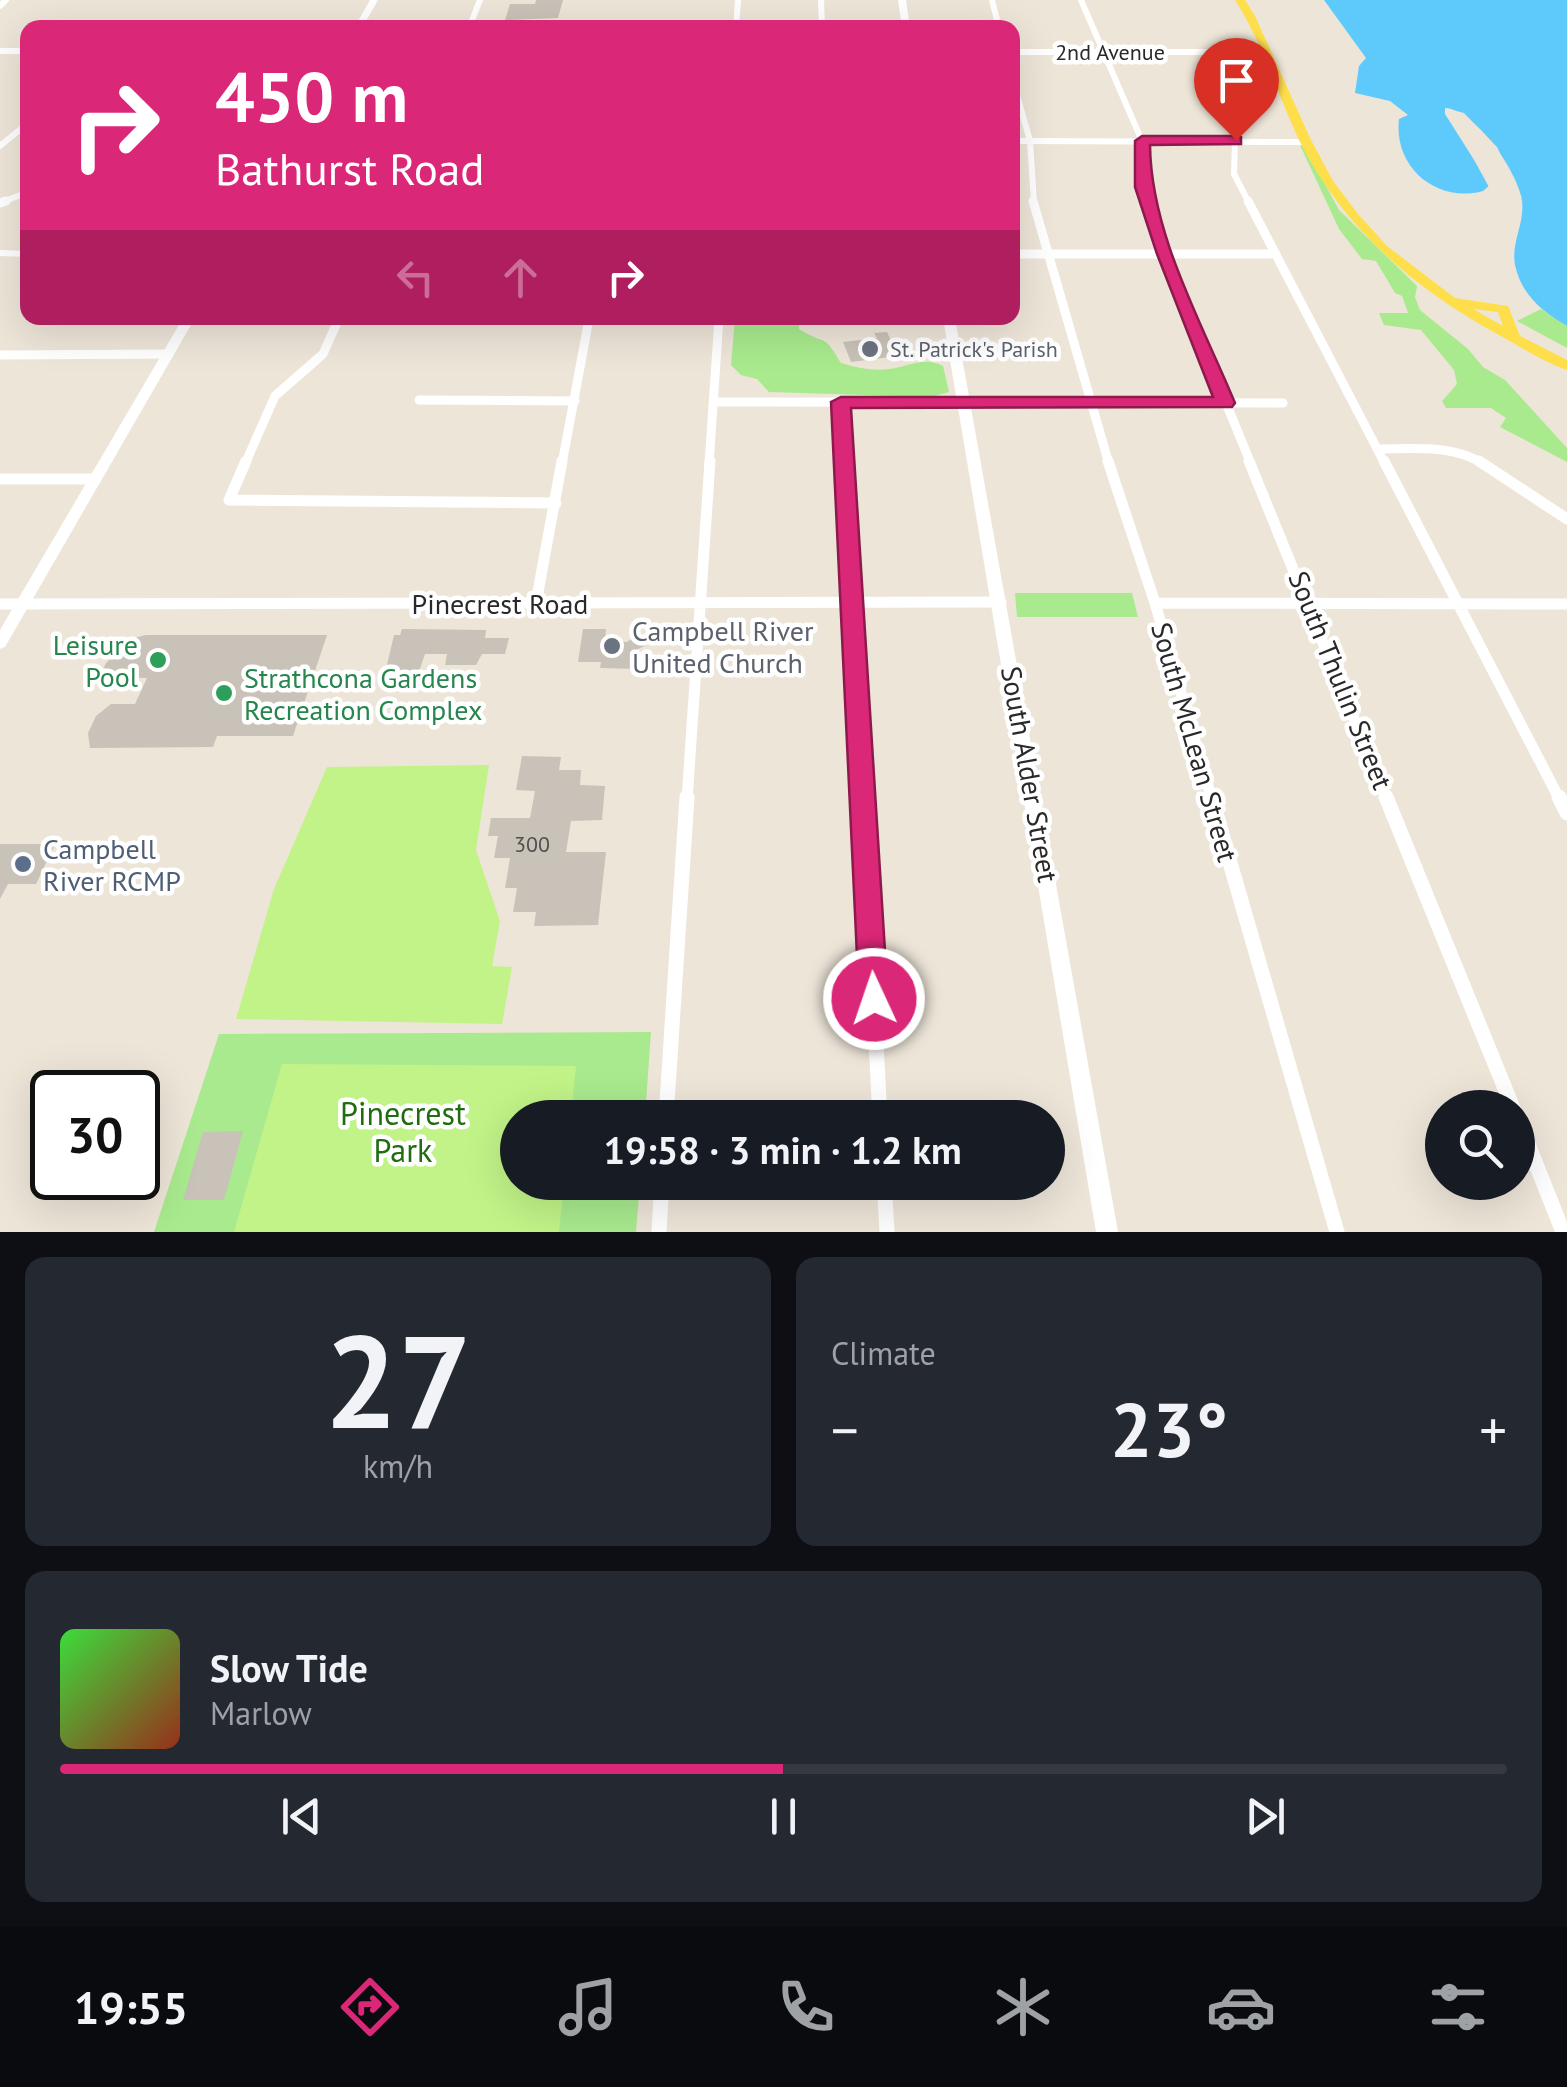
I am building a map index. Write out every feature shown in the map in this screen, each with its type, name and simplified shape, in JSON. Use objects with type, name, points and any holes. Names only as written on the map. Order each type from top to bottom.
[{"type":"main road","points":[[1240,0],[1268,52],[1306,142],[1348,214],[1381,247],[1446,299],[1567,366]]},
{"type":"street","points":[[1081,0],[1142,141]]},
{"type":"street","name":"2nd Avenue","points":[[1020,52],[1268,52]]},
{"type":"street","name":"South McLean Street","points":[[1020,105],[1030,141],[1032,196],[1047,254],[1089,402],[1155,603],[1337,1232]]},
{"type":"street","points":[[0,146],[20,130]]},
{"type":"street","points":[[1236,140],[1234,174],[1567,813]]},
{"type":"street","points":[[1020,141],[1306,142]]},
{"type":"street","name":"South Thulin Street","points":[[1142,141],[1143,187],[1165,254],[1506,1090]]},
{"type":"street","points":[[1020,254],[1276,254]]},
{"type":"street","points":[[0,643],[186,325]]},
{"type":"street","points":[[336,325],[323,354],[275,396],[229,500],[556,503]]},
{"type":"street","points":[[536,603],[588,325]]},
{"type":"street","points":[[667,1100],[697,602],[719,325]]},
{"type":"street","name":"South Alder Street","points":[[950,325],[1108,1232]]},
{"type":"street","points":[[0,355],[169,354]]},
{"type":"street","points":[[420,400],[574,401]]},
{"type":"street","points":[[714,402],[1283,403]]},
{"type":"street","points":[[841,402],[879,1100]]},
{"type":"street","points":[[1377,449],[1435,449],[1471,456],[1567,519]]},
{"type":"street","points":[[0,479],[96,479]]},
{"type":"street","points":[[1552,512],[1567,531]]},
{"type":"street","name":"Pinecrest Road","points":[[0,604],[1001,602]]},
{"type":"street","points":[[1155,603],[1567,604]]},
{"type":"street","points":[[1535,1162],[1563,1232]]},
{"type":"street","points":[[659,1232],[661,1200]]},
{"type":"street","points":[[885,1200],[887,1232]]},
{"type":"green space","points":[[1300,145],[1305,147],[1339,210],[1417,286],[1415,297],[1420,310],[1468,349],[1483,367],[1505,380],[1567,448],[1567,462],[1500,427],[1506,418],[1491,408],[1446,408],[1442,401],[1457,384],[1454,370],[1421,330],[1384,325],[1379,313],[1408,313],[1402,296],[1395,293],[1376,261],[1362,259],[1339,229]]},
{"type":"green space","points":[[1541,309],[1567,326],[1567,348],[1517,321]]},
{"type":"green space","points":[[734,325],[799,325],[799,329],[827,343],[841,363],[883,370],[922,362],[943,366],[949,392],[931,397],[769,392],[757,379],[741,375],[731,365]]},
{"type":"green space","points":[[1015,593],[1132,593],[1138,617],[1017,617]]},
{"type":"green space","points":[[489,765],[476,850],[500,921],[492,966],[512,967],[502,1024],[236,1019],[274,889],[327,767]]},
{"type":"green space","name":"Pinecrest Park","points":[[651,1032],[646,1100],[500,1100],[500,1200],[639,1200],[636,1232],[154,1232],[219,1034]]},
{"type":"green space","points":[[282,1064],[576,1066],[573,1100],[500,1100],[500,1200],[562,1200],[559,1232],[234,1232]]},
{"type":"water","points":[[1324,0],[1567,0],[1567,326],[1536,303],[1520,279],[1514,252],[1522,201],[1513,174],[1494,145],[1470,120],[1446,108],[1490,189],[1454,193],[1424,180],[1412,168],[1399,137],[1399,119],[1408,115],[1390,101],[1355,93],[1359,66],[1366,58]]},
{"type":"pier","points":[[1445,108],[1464,113],[1497,147],[1522,198],[1516,197],[1493,150],[1473,128],[1450,113],[1495,184],[1492,193],[1482,192],[1490,185],[1445,114]]},
{"type":"building","points":[[536,0],[563,0],[558,18],[505,20],[510,4],[535,4]]},
{"type":"building","name":"St. Patrick's Parish","points":[[887,332],[898,356],[851,362],[843,342],[877,338],[874,333]]},
{"type":"building","points":[[402,629],[486,630],[485,638],[509,638],[505,654],[482,654],[476,665],[445,665],[447,654],[425,654],[414,686],[382,686],[394,635],[400,635]]},
{"type":"building","name":"Campbell River United Church","points":[[583,629],[606,629],[605,642],[627,642],[637,635],[649,644],[638,649],[636,669],[600,668],[601,662],[578,662]]},
{"type":"building","name":"Strathcona Gardens Recreation Complex","points":[[327,635],[293,736],[217,736],[213,747],[90,748],[88,733],[96,716],[111,704],[135,704],[147,678],[111,677],[104,667],[113,656],[126,655],[134,638]]},
{"type":"building","points":[[522,756],[561,757],[559,770],[581,770],[580,785],[605,786],[602,820],[571,821],[566,852],[606,852],[598,925],[534,926],[536,912],[513,912],[517,888],[505,888],[510,858],[494,858],[498,836],[488,836],[491,818],[530,818],[535,791],[516,790]]},
{"type":"building","name":"Campbell River RCMP","points":[[0,844],[55,844],[36,884],[8,884],[0,899]]},
{"type":"building","points":[[243,1131],[224,1200],[183,1200],[203,1132]]},
{"type":"place","name":"St. Patrick's Parish","points":[[870,349]]},
{"type":"place","name":"Campbell River United Church","points":[[612,646]]},
{"type":"place","name":"Leisure Pool","points":[[158,660]]},
{"type":"place","name":"Strathcona Gardens Recreation Complex","points":[[224,693]]},
{"type":"place","name":"Campbell River RCMP","points":[[23,864]]},
{"type":"route","points":[[874,999],[841,402],[1225,403],[1165,254],[1143,187],[1142,141],[1236,140]]}]
